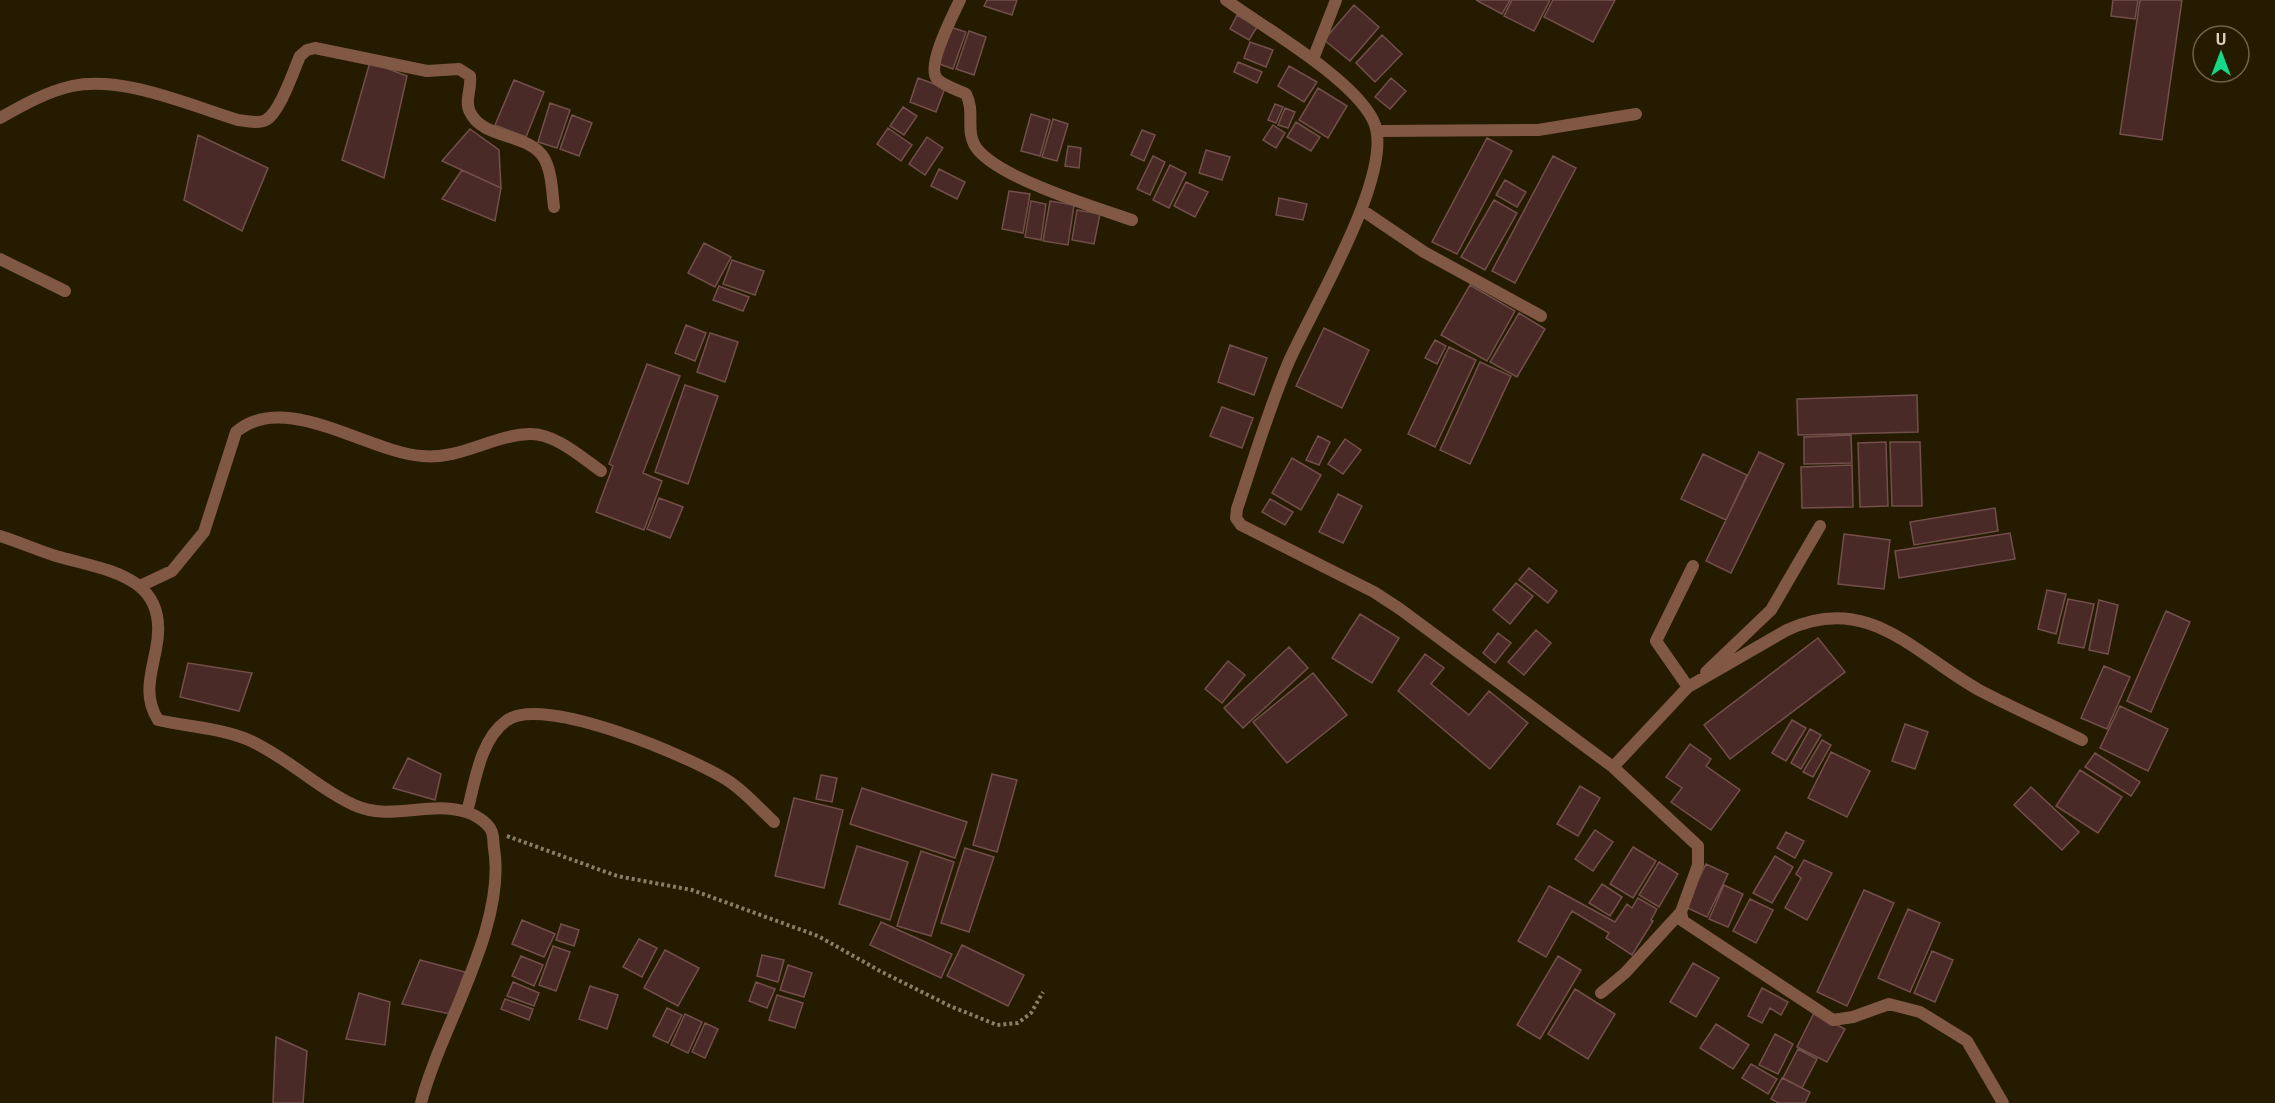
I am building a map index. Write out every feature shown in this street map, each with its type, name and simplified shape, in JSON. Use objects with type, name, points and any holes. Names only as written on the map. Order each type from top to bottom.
[{"type":"street","points":[[960,0],[936,56],[933,72],[937,79],[966,94],[972,111],[972,142],[978,151],[992,162],[1036,184],[1132,220]]},
{"type":"street","points":[[1226,0],[1313,59],[1361,102],[1379,131],[1374,173],[1362,210],[1289,361],[1236,509],[1236,518],[1241,525],[1374,592],[1612,767],[1698,846],[1698,865],[1681,912],[1625,973],[1601,993]]},
{"type":"street","points":[[1313,59],[1336,0]]},
{"type":"street","points":[[0,118],[33,99],[72,86],[105,84],[129,87],[238,120],[253,122],[266,120],[275,112],[300,56],[315,48],[427,71],[459,69],[470,76],[467,104],[473,118],[482,125],[530,144],[543,157],[550,175],[554,207]]},
{"type":"street","points":[[1379,131],[1538,130],[1636,114]]},
{"type":"street","points":[[1362,210],[1424,252],[1541,316]]},
{"type":"street","points":[[0,259],[64,291]]},
{"type":"street","points":[[140,586],[172,572],[204,532],[236,432],[247,422],[266,418],[288,418],[329,427],[358,440],[422,456],[451,455],[530,434],[562,443],[601,471]]},
{"type":"street","points":[[1699,680],[1771,610],[1820,526]]},
{"type":"street","points":[[0,536],[55,555],[112,569],[140,586],[159,611],[159,635],[148,695],[158,720],[223,731],[250,740],[297,766],[354,806],[380,813],[432,808],[467,812],[481,820],[491,830],[496,860],[486,927],[446,1038],[427,1078],[421,1103]]},
{"type":"street","points":[[1688,687],[1656,641],[1693,566]]},
{"type":"street","points":[[1612,767],[1688,687],[1802,623],[1834,617],[1876,625],[1901,636],[1978,689],[2082,740]]},
{"type":"street","points":[[467,812],[488,743],[498,727],[508,718],[524,714],[568,718],[617,732],[681,755],[731,783],[774,822]]},
{"type":"street","points":[[1681,912],[1683,921],[1833,1020],[1853,1017],[1889,1004],[1920,1012],[1966,1041],[2003,1103]]},
{"type":"path","points":[[491,830],[617,876],[692,890],[818,936],[880,971],[950,1006],[997,1025],[1018,1023],[1025,1018],[1031,1013],[1043,992]]},
{"type":"building","points":[[987,0],[1017,0],[1012,15],[984,6]]},
{"type":"building","points":[[1476,0],[1510,0],[1502,14]]},
{"type":"building","points":[[1512,0],[1550,0],[1534,31],[1504,16]]},
{"type":"building","points":[[1553,0],[1615,0],[1593,42],[1544,17]]},
{"type":"building","points":[[2113,0],[2138,0],[2135,19],[2111,16]]},
{"type":"building","points":[[2140,0],[2182,0],[2162,140],[2120,134]]},
{"type":"building","points":[[1354,5],[1379,27],[1350,61],[1324,40]]},
{"type":"building","points":[[1237,15],[1257,27],[1249,40],[1230,29]]},
{"type":"building","points":[[950,27],[966,32],[953,69],[937,63]]},
{"type":"building","points":[[969,31],[986,37],[974,75],[956,69]]},
{"type":"building","points":[[1382,35],[1402,54],[1375,82],[1356,63]]},
{"type":"building","points":[[1250,42],[1273,50],[1266,67],[1244,58]]},
{"type":"building","points":[[370,62],[407,76],[384,178],[342,160]]},
{"type":"building","points":[[1238,62],[1262,72],[1257,83],[1234,72]]},
{"type":"building","points":[[1289,66],[1317,82],[1304,102],[1278,86]]},
{"type":"building","points":[[918,78],[945,88],[936,112],[910,102]]},
{"type":"building","points":[[1391,78],[1406,91],[1390,109],[1375,97]]},
{"type":"building","points":[[514,80],[544,92],[526,137],[495,125]]},
{"type":"building","points":[[1318,88],[1347,106],[1328,138],[1299,120]]},
{"type":"building","points":[[550,103],[570,110],[557,148],[538,142]]},
{"type":"building","points":[[1275,104],[1283,107],[1276,123],[1268,120]]},
{"type":"building","points":[[903,107],[917,116],[904,135],[890,126]]},
{"type":"building","points":[[1285,108],[1295,112],[1288,128],[1278,125]]},
{"type":"building","points":[[1031,114],[1050,120],[1040,156],[1021,151]]},
{"type":"building","points":[[572,115],[592,123],[579,156],[560,149]]},
{"type":"building","points":[[1053,119],[1068,124],[1057,161],[1042,157]]},
{"type":"building","points":[[1296,122],[1320,137],[1311,151],[1287,137]]},
{"type":"building","points":[[1273,125],[1285,133],[1276,148],[1263,140]]},
{"type":"building","points":[[888,128],[912,145],[901,161],[877,144]]},
{"type":"building","points":[[470,129],[499,150],[501,188],[442,161]]},
{"type":"building","points":[[1142,130],[1155,135],[1144,161],[1131,155]]},
{"type":"building","points":[[198,135],[268,168],[242,231],[184,200]]},
{"type":"building","points":[[927,137],[943,148],[925,175],[909,164]]},
{"type":"building","points":[[1487,138],[1512,151],[1457,254],[1432,242]]},
{"type":"building","points":[[1068,146],[1081,148],[1079,168],[1065,166]]},
{"type":"building","points":[[1206,150],[1230,157],[1222,180],[1199,173]]},
{"type":"building","points":[[1153,156],[1165,162],[1150,195],[1137,189]]},
{"type":"building","points":[[1553,156],[1576,168],[1515,283],[1492,271]]},
{"type":"building","points":[[1170,165],[1186,173],[1169,208],[1153,200]]},
{"type":"building","points":[[939,169],[965,182],[957,199],[931,186]]},
{"type":"building","points":[[462,170],[501,188],[495,221],[442,199]]},
{"type":"building","points":[[1505,180],[1526,192],[1517,207],[1496,195]]},
{"type":"building","points":[[1186,182],[1208,192],[1195,217],[1174,206]]},
{"type":"building","points":[[1009,191],[1030,194],[1023,233],[1002,229]]},
{"type":"building","points":[[1279,198],[1307,204],[1303,220],[1276,215]]},
{"type":"building","points":[[1494,200],[1517,213],[1485,270],[1461,257]]},
{"type":"building","points":[[1031,201],[1046,204],[1041,240],[1025,237]]},
{"type":"building","points":[[1050,201],[1074,205],[1068,245],[1043,241]]},
{"type":"building","points":[[1077,210],[1100,214],[1094,244],[1072,240]]},
{"type":"building","points":[[704,243],[731,257],[715,287],[688,273]]},
{"type":"building","points":[[732,260],[764,271],[755,295],[723,284]]},
{"type":"building","points":[[1470,285],[1515,311],[1487,361],[1441,335]]},
{"type":"building","points":[[719,286],[749,297],[743,311],[713,300]]},
{"type":"building","points":[[1519,313],[1545,329],[1517,377],[1490,362]]},
{"type":"building","points":[[686,325],[706,333],[695,361],[675,353]]},
{"type":"building","points":[[1324,328],[1369,350],[1342,408],[1296,386]]},
{"type":"building","points":[[710,333],[738,342],[725,382],[697,372]]},
{"type":"building","points":[[1435,340],[1446,346],[1437,364],[1425,358]]},
{"type":"building","points":[[1230,345],[1267,358],[1254,395],[1218,382]]},
{"type":"building","points":[[1449,347],[1476,360],[1435,447],[1408,434]]},
{"type":"building","points":[[1480,362],[1511,376],[1470,464],[1440,450]]},
{"type":"building","points":[[647,364],[680,376],[643,473],[662,481],[644,530],[596,512],[613,466],[609,464]]},
{"type":"building","points":[[685,385],[718,396],[688,484],[655,472]]},
{"type":"building","points":[[1917,395],[1918,432],[1798,435],[1797,399]]},
{"type":"building","points":[[1222,407],[1253,418],[1242,448],[1210,436]]},
{"type":"building","points":[[1851,435],[1852,463],[1804,464],[1804,437]]},
{"type":"building","points":[[1318,436],[1330,442],[1319,465],[1306,460]]},
{"type":"building","points":[[1345,439],[1361,450],[1343,474],[1328,464]]},
{"type":"building","points":[[1886,442],[1888,506],[1860,507],[1858,443]]},
{"type":"building","points":[[1890,442],[1920,442],[1922,506],[1892,506]]},
{"type":"building","points":[[1759,452],[1784,464],[1731,573],[1706,561]]},
{"type":"building","points":[[1703,454],[1747,475],[1726,520],[1681,499]]},
{"type":"building","points":[[1292,458],[1321,475],[1301,510],[1272,493]]},
{"type":"building","points":[[1852,465],[1853,507],[1802,508],[1801,467]]},
{"type":"building","points":[[1338,494],[1362,506],[1343,543],[1319,532]]},
{"type":"building","points":[[659,498],[683,507],[670,538],[647,529]]},
{"type":"building","points":[[1270,499],[1293,512],[1285,525],[1262,512]]},
{"type":"building","points":[[1995,508],[1998,531],[1914,545],[1910,522]]},
{"type":"building","points":[[2010,533],[2015,559],[1899,578],[1895,551]]},
{"type":"building","points":[[1844,534],[1890,540],[1884,589],[1838,584]]},
{"type":"building","points":[[1529,568],[1557,591],[1548,603],[1519,580]]},
{"type":"building","points":[[1516,583],[1533,596],[1510,624],[1493,610]]},
{"type":"building","points":[[2047,590],[2066,594],[2056,634],[2038,629]]},
{"type":"building","points":[[2068,599],[2094,604],[2084,648],[2058,643]]},
{"type":"building","points":[[2099,600],[2118,605],[2108,654],[2089,650]]},
{"type":"building","points":[[2166,611],[2190,622],[2151,712],[2127,701]]},
{"type":"building","points":[[1360,614],[1399,638],[1372,683],[1332,658]]},
{"type":"building","points":[[1536,630],[1551,643],[1524,675],[1508,662]]},
{"type":"building","points":[[1498,633],[1511,643],[1495,663],[1483,653]]},
{"type":"building","points":[[1818,638],[1845,672],[1730,759],[1704,725]]},
{"type":"building","points":[[1289,647],[1308,668],[1243,728],[1224,708]]},
{"type":"building","points":[[1425,654],[1444,668],[1431,684],[1469,715],[1489,691],[1528,723],[1490,769],[1398,691]]},
{"type":"building","points":[[1228,661],[1245,675],[1222,703],[1205,689]]},
{"type":"building","points":[[188,663],[252,673],[239,711],[180,697]]},
{"type":"building","points":[[2104,666],[2130,677],[2107,729],[2081,718]]},
{"type":"building","points":[[1313,673],[1347,715],[1287,763],[1253,722]]},
{"type":"building","points":[[2120,706],[2168,729],[2148,771],[2100,748]]},
{"type":"building","points":[[1792,720],[1806,728],[1786,761],[1772,753]]},
{"type":"building","points":[[1905,724],[1928,732],[1915,769],[1892,761]]},
{"type":"building","points":[[1810,729],[1821,735],[1801,769],[1791,763]]},
{"type":"building","points":[[1822,740],[1831,745],[1813,777],[1803,772]]},
{"type":"building","points":[[1690,744],[1711,759],[1706,766],[1740,790],[1711,830],[1671,802],[1682,788],[1666,777]]},
{"type":"building","points":[[1831,752],[1870,771],[1847,817],[1808,798]]},
{"type":"building","points":[[2095,753],[2140,782],[2131,796],[2085,767]]},
{"type":"building","points":[[408,758],[441,774],[435,800],[393,788]]},
{"type":"building","points":[[2080,770],[2122,797],[2098,833],[2056,806]]},
{"type":"building","points":[[992,774],[1017,780],[997,852],[973,845]]},
{"type":"building","points":[[821,775],[837,778],[832,802],[816,799]]},
{"type":"building","points":[[1580,786],[1600,798],[1578,836],[1557,824]]},
{"type":"building","points":[[2031,787],[2079,832],[2062,850],[2014,805]]},
{"type":"building","points":[[862,788],[967,822],[955,858],[850,824]]},
{"type":"building","points":[[794,798],[843,810],[824,888],[775,876]]},
{"type":"building","points":[[1595,830],[1613,842],[1593,871],[1575,859]]},
{"type":"building","points":[[1786,832],[1804,841],[1795,858],[1777,848]]},
{"type":"building","points":[[857,846],[908,862],[890,920],[839,904]]},
{"type":"building","points":[[1633,847],[1656,861],[1633,898],[1610,884]]},
{"type":"building","points":[[965,848],[994,857],[969,932],[941,923]]},
{"type":"building","points":[[921,851],[954,862],[931,936],[897,926]]},
{"type":"building","points":[[1775,856],[1793,867],[1772,903],[1753,893]]},
{"type":"building","points":[[1804,860],[1832,873],[1807,920],[1785,908],[1801,878],[1796,874]]},
{"type":"building","points":[[1659,862],[1678,874],[1659,907],[1639,895]]},
{"type":"building","points":[[1706,864],[1728,874],[1707,917],[1685,907]]},
{"type":"building","points":[[1602,884],[1622,897],[1610,916],[1589,903]]},
{"type":"building","points":[[1724,885],[1743,894],[1728,927],[1709,919]]},
{"type":"building","points":[[1549,886],[1615,922],[1627,904],[1632,908],[1638,898],[1657,909],[1651,920],[1653,921],[1632,955],[1606,938],[1609,933],[1572,911],[1546,957],[1518,941]]},
{"type":"building","points":[[1864,890],[1894,903],[1847,1006],[1817,992]]},
{"type":"building","points":[[1750,899],[1773,910],[1756,943],[1733,931]]},
{"type":"building","points":[[1908,909],[1940,923],[1910,992],[1878,978]]},
{"type":"building","points":[[522,920],[555,934],[544,957],[512,944]]},
{"type":"building","points":[[881,922],[952,954],[941,978],[870,945]]},
{"type":"building","points":[[561,924],[579,930],[574,946],[556,940]]},
{"type":"building","points":[[639,939],[657,948],[642,977],[623,967]]},
{"type":"building","points":[[962,945],[1024,975],[1008,1006],[947,976]]},
{"type":"building","points":[[553,946],[570,952],[556,991],[539,985]]},
{"type":"building","points":[[665,950],[699,968],[678,1006],[644,988]]},
{"type":"building","points":[[1932,951],[1953,960],[1935,1002],[1914,993]]},
{"type":"building","points":[[762,955],[784,960],[778,982],[757,976]]},
{"type":"building","points":[[521,956],[543,965],[534,986],[512,976]]},
{"type":"building","points":[[1558,956],[1581,970],[1540,1039],[1517,1025]]},
{"type":"building","points":[[420,960],[465,972],[450,1014],[402,1004]]},
{"type":"building","points":[[1693,963],[1719,978],[1696,1017],[1670,1002]]},
{"type":"building","points":[[788,965],[812,973],[804,997],[780,990]]},
{"type":"building","points":[[513,982],[539,993],[534,1006],[507,996]]},
{"type":"building","points":[[756,982],[775,989],[767,1008],[749,1001]]},
{"type":"building","points":[[590,986],[618,995],[607,1029],[579,1019]]},
{"type":"building","points":[[1762,988],[1788,1002],[1781,1015],[1770,1008],[1762,1023],[1748,1016]]},
{"type":"building","points":[[1575,989],[1615,1014],[1588,1059],[1548,1034]]},
{"type":"building","points":[[359,993],[390,1002],[385,1045],[346,1039]]},
{"type":"building","points":[[777,995],[803,1003],[795,1028],[769,1020]]},
{"type":"building","points":[[505,999],[533,1009],[529,1020],[501,1009]]},
{"type":"building","points":[[667,1008],[682,1015],[668,1043],[653,1036]]},
{"type":"building","points":[[1814,1013],[1845,1029],[1827,1062],[1797,1047]]},
{"type":"building","points":[[685,1014],[702,1022],[688,1053],[671,1045]]},
{"type":"building","points":[[705,1023],[718,1029],[705,1058],[692,1052]]},
{"type":"building","points":[[1716,1024],[1749,1045],[1733,1069],[1700,1048]]},
{"type":"building","points":[[1775,1034],[1793,1044],[1778,1074],[1759,1065]]},
{"type":"building","points":[[276,1037],[307,1051],[303,1103],[273,1103]]},
{"type":"building","points":[[1798,1049],[1817,1059],[1802,1088],[1783,1078]]},
{"type":"building","points":[[1751,1064],[1777,1079],[1768,1094],[1742,1078]]},
{"type":"building","points":[[1782,1078],[1810,1092],[1805,1103],[1779,1103],[1771,1099]]}]
